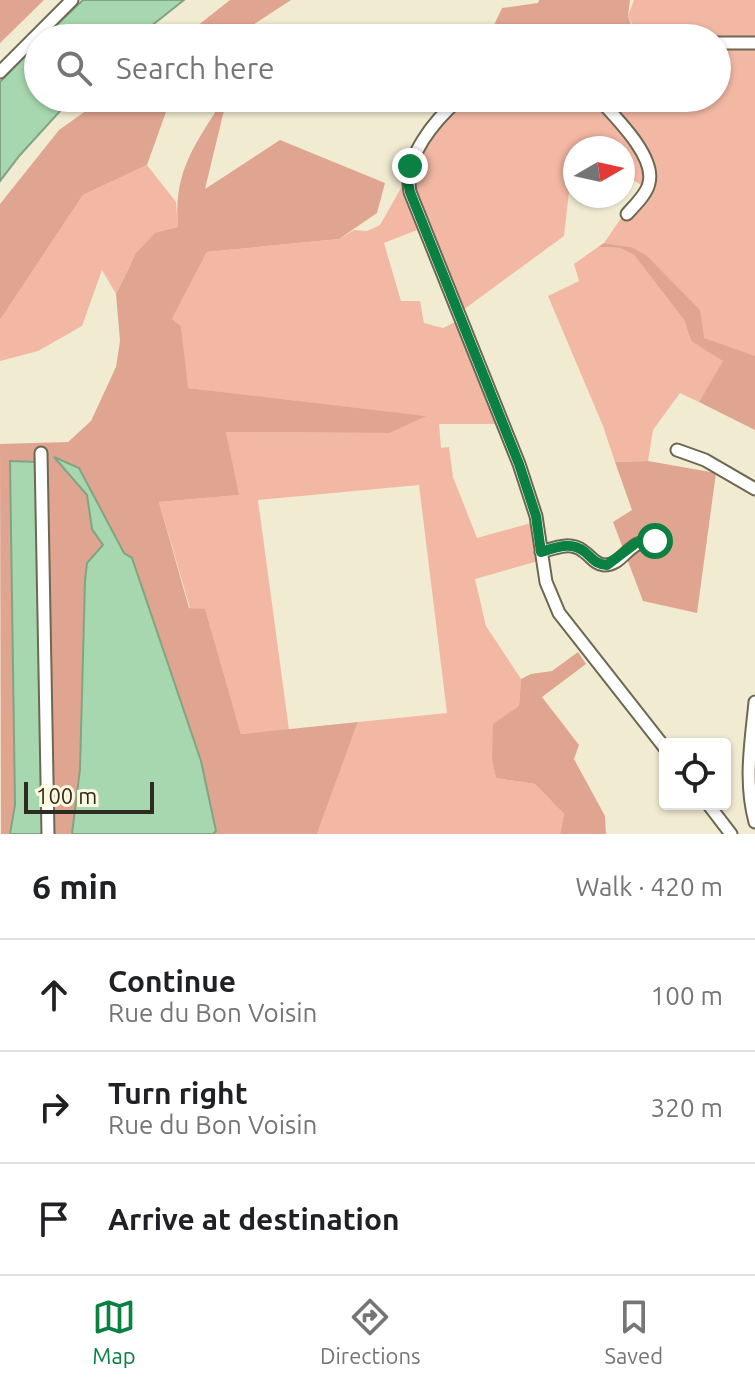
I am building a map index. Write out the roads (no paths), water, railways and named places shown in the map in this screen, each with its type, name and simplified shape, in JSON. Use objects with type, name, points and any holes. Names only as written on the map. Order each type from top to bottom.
[{"type":"street","points":[[48,24],[72,0]]},
{"type":"street","points":[[731,43],[755,43]]},
{"type":"street","points":[[0,72],[24,48]]},
{"type":"street","points":[[446,112],[410,166],[407,178],[410,192],[519,464],[536,516],[546,582],[559,613],[659,740]]},
{"type":"street","points":[[610,112],[636,143],[649,167],[649,184],[627,214]]},
{"type":"street","points":[[677,450],[705,460],[755,489]]},
{"type":"street","points":[[41,453],[48,834]]},
{"type":"street","points":[[541,552],[573,546],[599,564],[607,565],[636,543],[659,542]]},
{"type":"street","points":[[755,702],[748,780],[748,795],[755,822]]},
{"type":"street","points":[[713,810],[731,834]]}]
